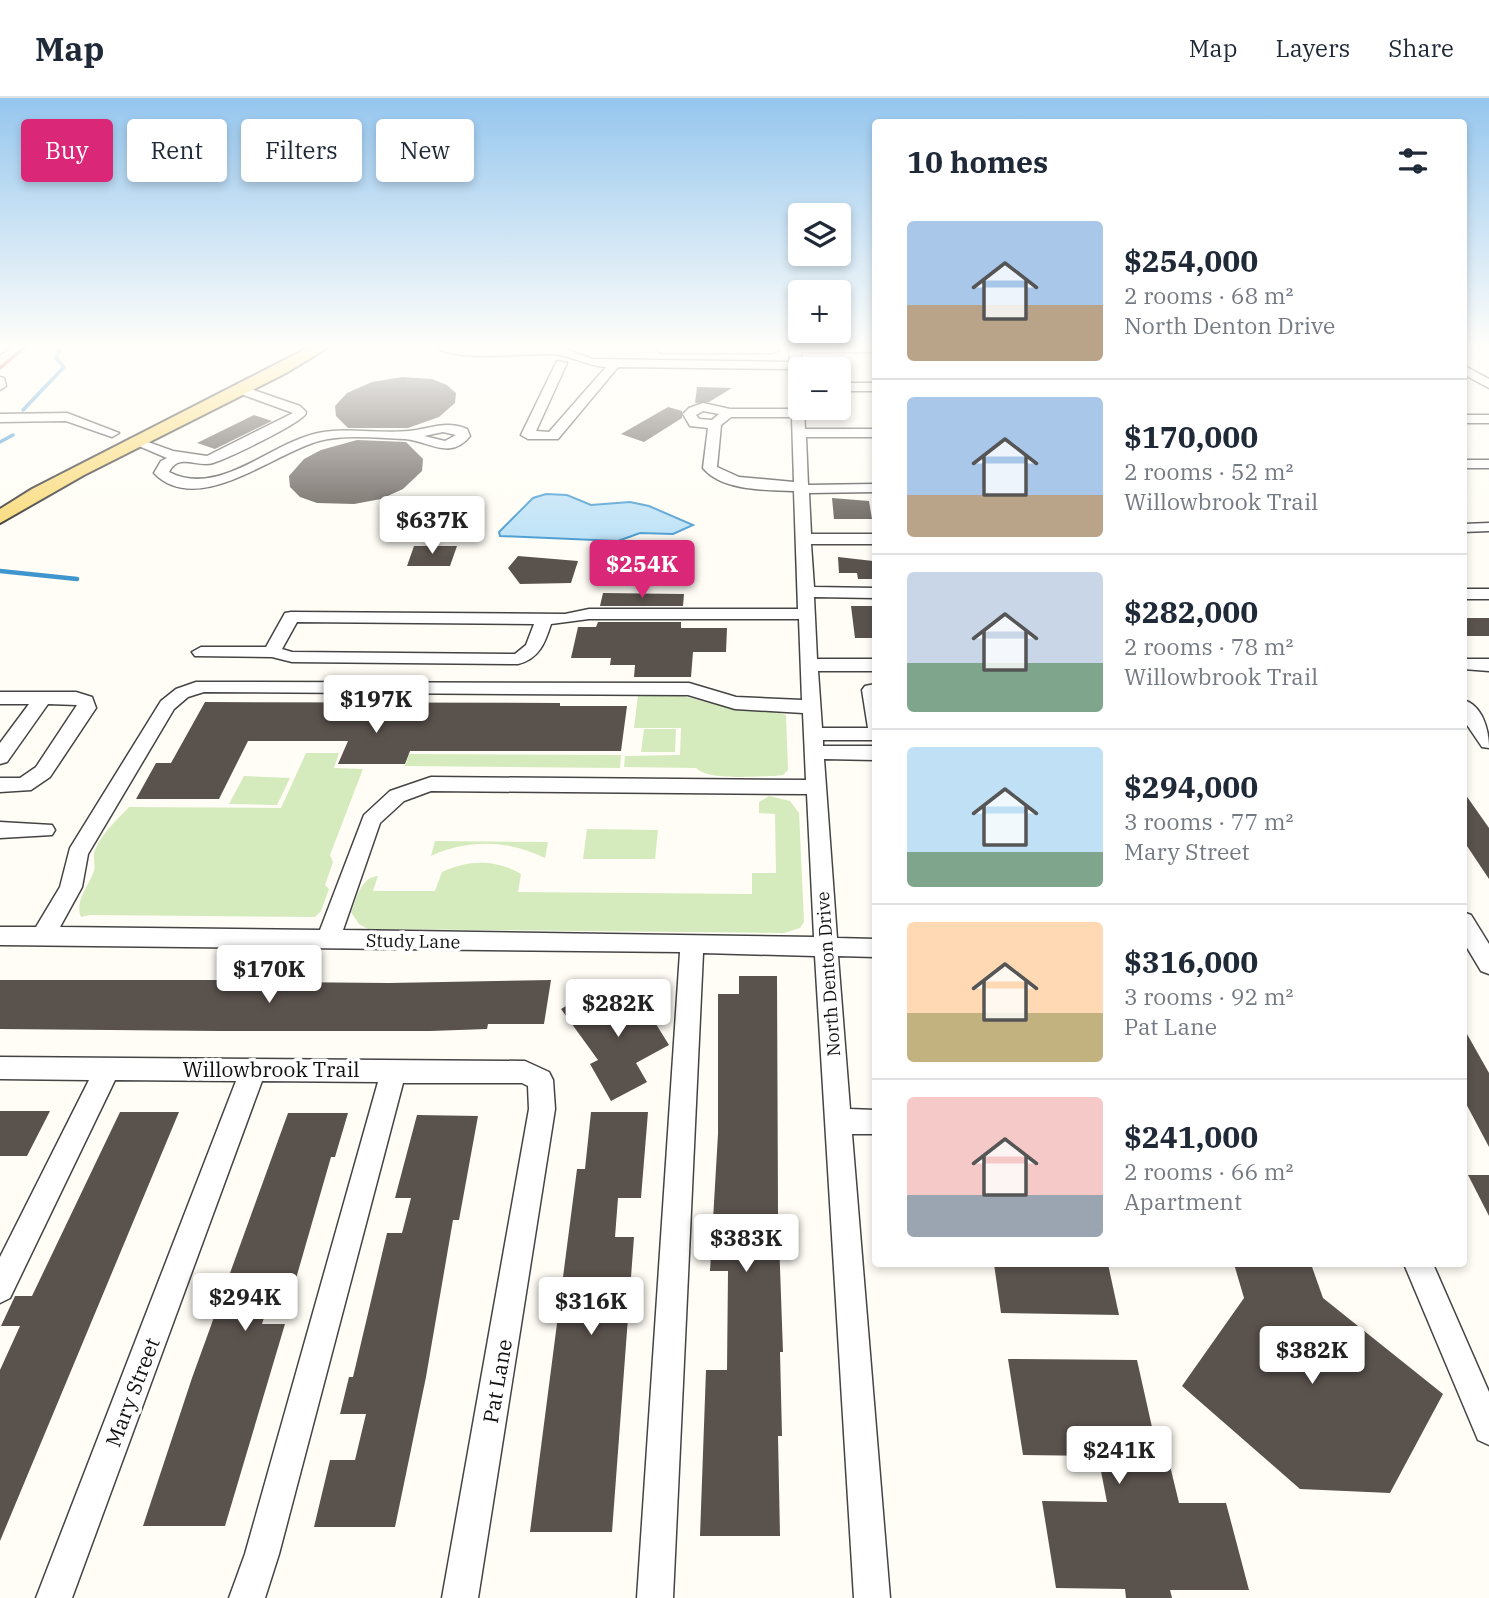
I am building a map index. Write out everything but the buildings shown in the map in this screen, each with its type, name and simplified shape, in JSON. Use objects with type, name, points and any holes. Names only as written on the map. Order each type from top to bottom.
[{"type":"main road","points":[[0,495],[143,418]]},
{"type":"main road","points":[[0,517],[84,466],[183,418]]},
{"type":"main road","points":[[112,433],[134,441]]},
{"type":"street","points":[[70,418],[112,433]]},
{"type":"street","points":[[134,441],[179,457],[201,461],[218,457],[293,418]]},
{"type":"street","points":[[536,418],[528,435],[553,436],[569,418]]},
{"type":"street","points":[[692,418],[695,423],[715,424],[723,418]]},
{"type":"street","points":[[1467,419],[1489,419]]},
{"type":"street","name":"North Denton Drive","points":[[798,420],[806,539],[809,666],[826,948],[872,1598]]},
{"type":"street","points":[[715,424],[710,468],[722,477],[802,488],[872,488]]},
{"type":"street","points":[[799,433],[872,433]]},
{"type":"street","points":[[179,457],[166,464],[160,473],[182,484],[212,484],[275,453],[319,437],[354,434],[409,435]]},
{"type":"street","points":[[1467,464],[1489,464]]},
{"type":"street","points":[[1467,528],[1489,527]]},
{"type":"street","points":[[806,539],[872,540]]},
{"type":"street","points":[[807,592],[872,593]]},
{"type":"street","points":[[1467,594],[1489,594]]},
{"type":"street","points":[[272,652],[291,617],[565,619],[589,614],[808,614]]},
{"type":"street","points":[[201,652],[272,652],[292,657],[518,659],[528,656],[535,648],[544,619]]},
{"type":"street","points":[[1467,664],[1489,665]]},
{"type":"street","points":[[809,666],[872,665]]},
{"type":"street","points":[[42,937],[66,899],[78,872],[77,854],[167,705],[182,693],[202,686],[689,689],[735,703],[812,707]]},
{"type":"street","points":[[0,698],[86,701],[87,708],[43,772],[24,785],[0,785]]},
{"type":"street","points":[[0,757],[43,698]]},
{"type":"street","points":[[1467,712],[1489,742]]},
{"type":"street","points":[[814,743],[872,734]]},
{"type":"street","points":[[814,743],[872,753]]},
{"type":"street","points":[[328,940],[371,820],[383,803],[414,787],[431,784],[817,787]]},
{"type":"street","points":[[0,830],[45,830]]},
{"type":"street","points":[[1467,928],[1489,964]]},
{"type":"street","name":"Study Lane","points":[[0,936],[692,943],[872,948]]},
{"type":"street","points":[[655,1598],[692,943]]},
{"type":"street","name":"Willowbrook Trail","points":[[0,1068],[525,1072],[540,1080]]},
{"type":"street","points":[[0,1288],[108,1068]]},
{"type":"street","name":"Mary Street","points":[[54,1598],[254,1068]]},
{"type":"street","points":[[247,1598],[270,1528],[394,1070]]},
{"type":"street","name":"Pat Lane","points":[[460,1598],[542,1109],[540,1080]]},
{"type":"street","points":[[838,1121],[872,1122]]},
{"type":"street","points":[[1419,1267],[1489,1429]]},
{"type":"green space","points":[[638,695],[679,695],[737,710],[773,711],[786,715],[788,770],[783,775],[733,777],[711,775],[696,768],[624,767],[625,756],[680,755],[681,728],[634,728]]},
{"type":"green space","points":[[644,729],[676,729],[675,752],[641,752]]},
{"type":"green space","points":[[306,753],[339,753],[334,768],[363,769],[330,855],[333,862],[325,885],[329,889],[321,911],[315,917],[81,917],[79,905],[94,871],[95,850],[106,832],[129,807],[281,808]]},
{"type":"green space","points":[[409,754],[621,755],[620,768],[405,766]]},
{"type":"green space","points":[[244,776],[290,778],[277,805],[229,804]]},
{"type":"green space","points":[[769,796],[790,801],[799,813],[804,922],[800,928],[784,933],[368,929],[359,924],[351,912],[367,880],[378,876],[373,891],[435,891],[442,872],[472,863],[501,866],[521,874],[518,892],[752,894],[752,873],[776,873],[775,814],[759,813],[759,802]]},
{"type":"green space","points":[[587,829],[658,830],[655,859],[583,859]]},
{"type":"green space","points":[[435,841],[548,842],[545,858],[517,848],[488,844],[459,847],[431,856]]},
{"type":"water","points":[[546,494],[567,495],[591,505],[630,502],[649,506],[693,525],[673,534],[640,533],[618,541],[500,536],[499,532],[533,498]]},
{"type":"waterway","points":[[0,442],[13,435]]},
{"type":"waterway","points":[[0,571],[77,579]]}]
